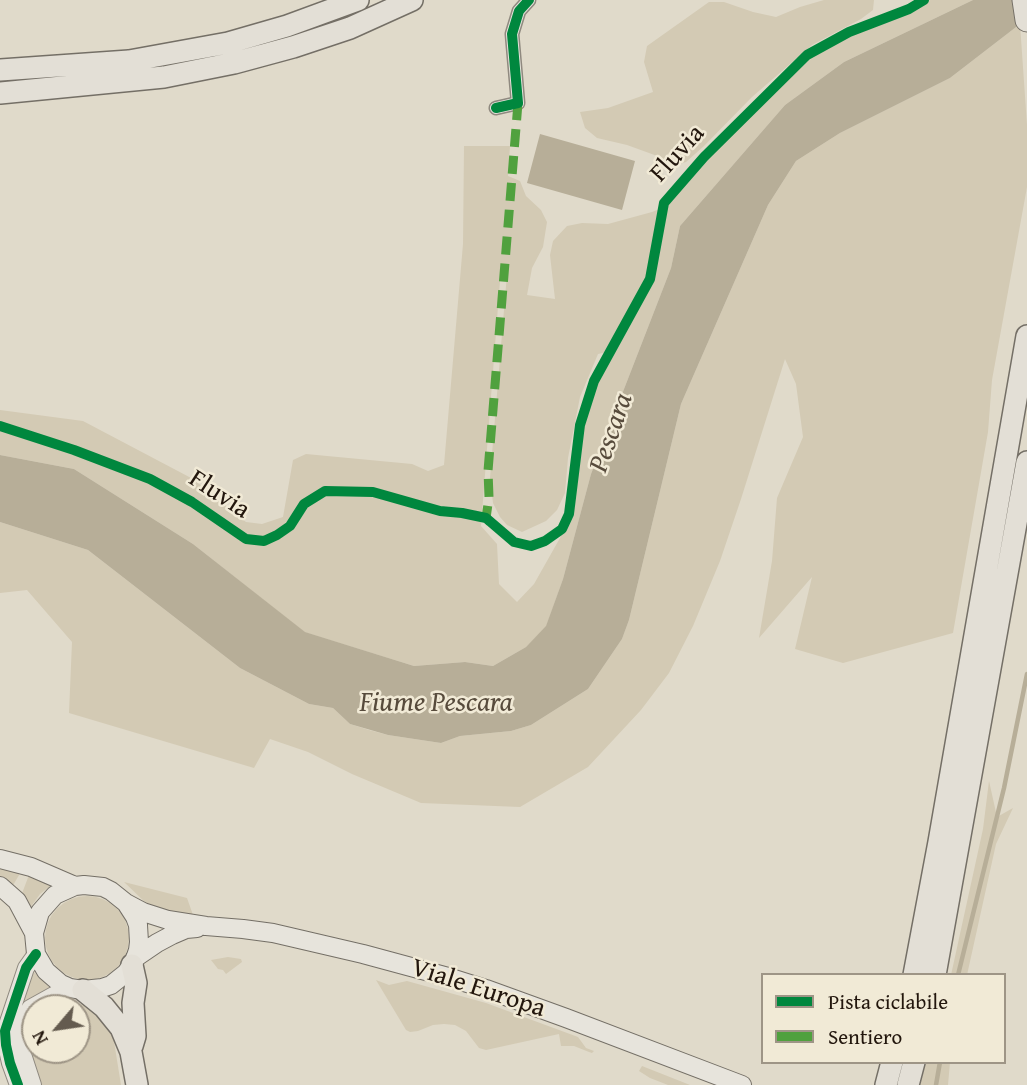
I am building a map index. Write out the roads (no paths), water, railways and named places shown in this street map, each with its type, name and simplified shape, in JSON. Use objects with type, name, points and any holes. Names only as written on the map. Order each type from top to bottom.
[{"type":"highway","points":[[0,71],[130,61],[228,43],[287,26],[358,0]]},
{"type":"highway","points":[[0,93],[164,77],[234,63],[350,28],[412,0]]},
{"type":"highway","points":[[1024,0],[1027,20]]},
{"type":"highway","points":[[914,973],[1027,335]]},
{"type":"highway","points":[[935,973],[1027,461]]},
{"type":"highway","points":[[131,1052],[135,1036],[134,962]]},
{"type":"highway","points":[[77,989],[104,1007],[121,1028],[131,1052],[136,1085]]},
{"type":"highway","points":[[886,1085],[891,1064]]},
{"type":"highway","points":[[908,1085],[913,1064]]},
{"type":"main road","points":[[0,859],[31,867],[75,886]]},
{"type":"main road","points":[[0,886],[17,901],[34,933]]},
{"type":"main road","points":[[75,886],[103,887],[126,903],[135,917],[139,942],[134,962],[111,985],[77,989],[53,978],[40,963],[36,954],[34,933],[37,919],[44,906],[55,895],[75,886]]},
{"type":"main road","name":"Viale Europa","points":[[126,903],[168,920],[273,933],[448,977],[520,1001],[721,1080],[742,1085]]},
{"type":"main road","name":"Viale Europa","points":[[134,962],[157,943],[172,935],[186,929],[206,926]]},
{"type":"street","points":[[496,108],[518,103],[512,34],[519,11],[529,0]]},
{"type":"street","points":[[18,1085],[10,1063],[5,1031],[26,968],[36,954]]},
{"type":"street","points":[[33,1085],[19,1042],[22,1020],[30,1008],[57,993],[77,989]]},
{"type":"water","name":"Fiume Pescara","points":[[973,0],[1027,0],[1020,24],[950,78],[840,133],[796,161],[768,205],[681,404],[629,620],[622,639],[588,689],[531,725],[511,731],[460,736],[441,743],[388,735],[350,724],[333,708],[309,704],[240,668],[88,550],[0,522],[0,455],[74,469],[193,544],[305,632],[414,666],[465,662],[493,666],[526,647],[546,626],[563,579],[591,474],[671,268],[680,226],[785,105],[844,62]]},
{"type":"water","points":[[540,134],[635,161],[622,210],[527,183]]},
{"type":"waterway","points":[[958,973],[1004,788],[1027,674]]},
{"type":"waterway","points":[[936,1085],[940,1064]]},
{"type":"water label","name":"Pescara","points":[[612,433]]}]
